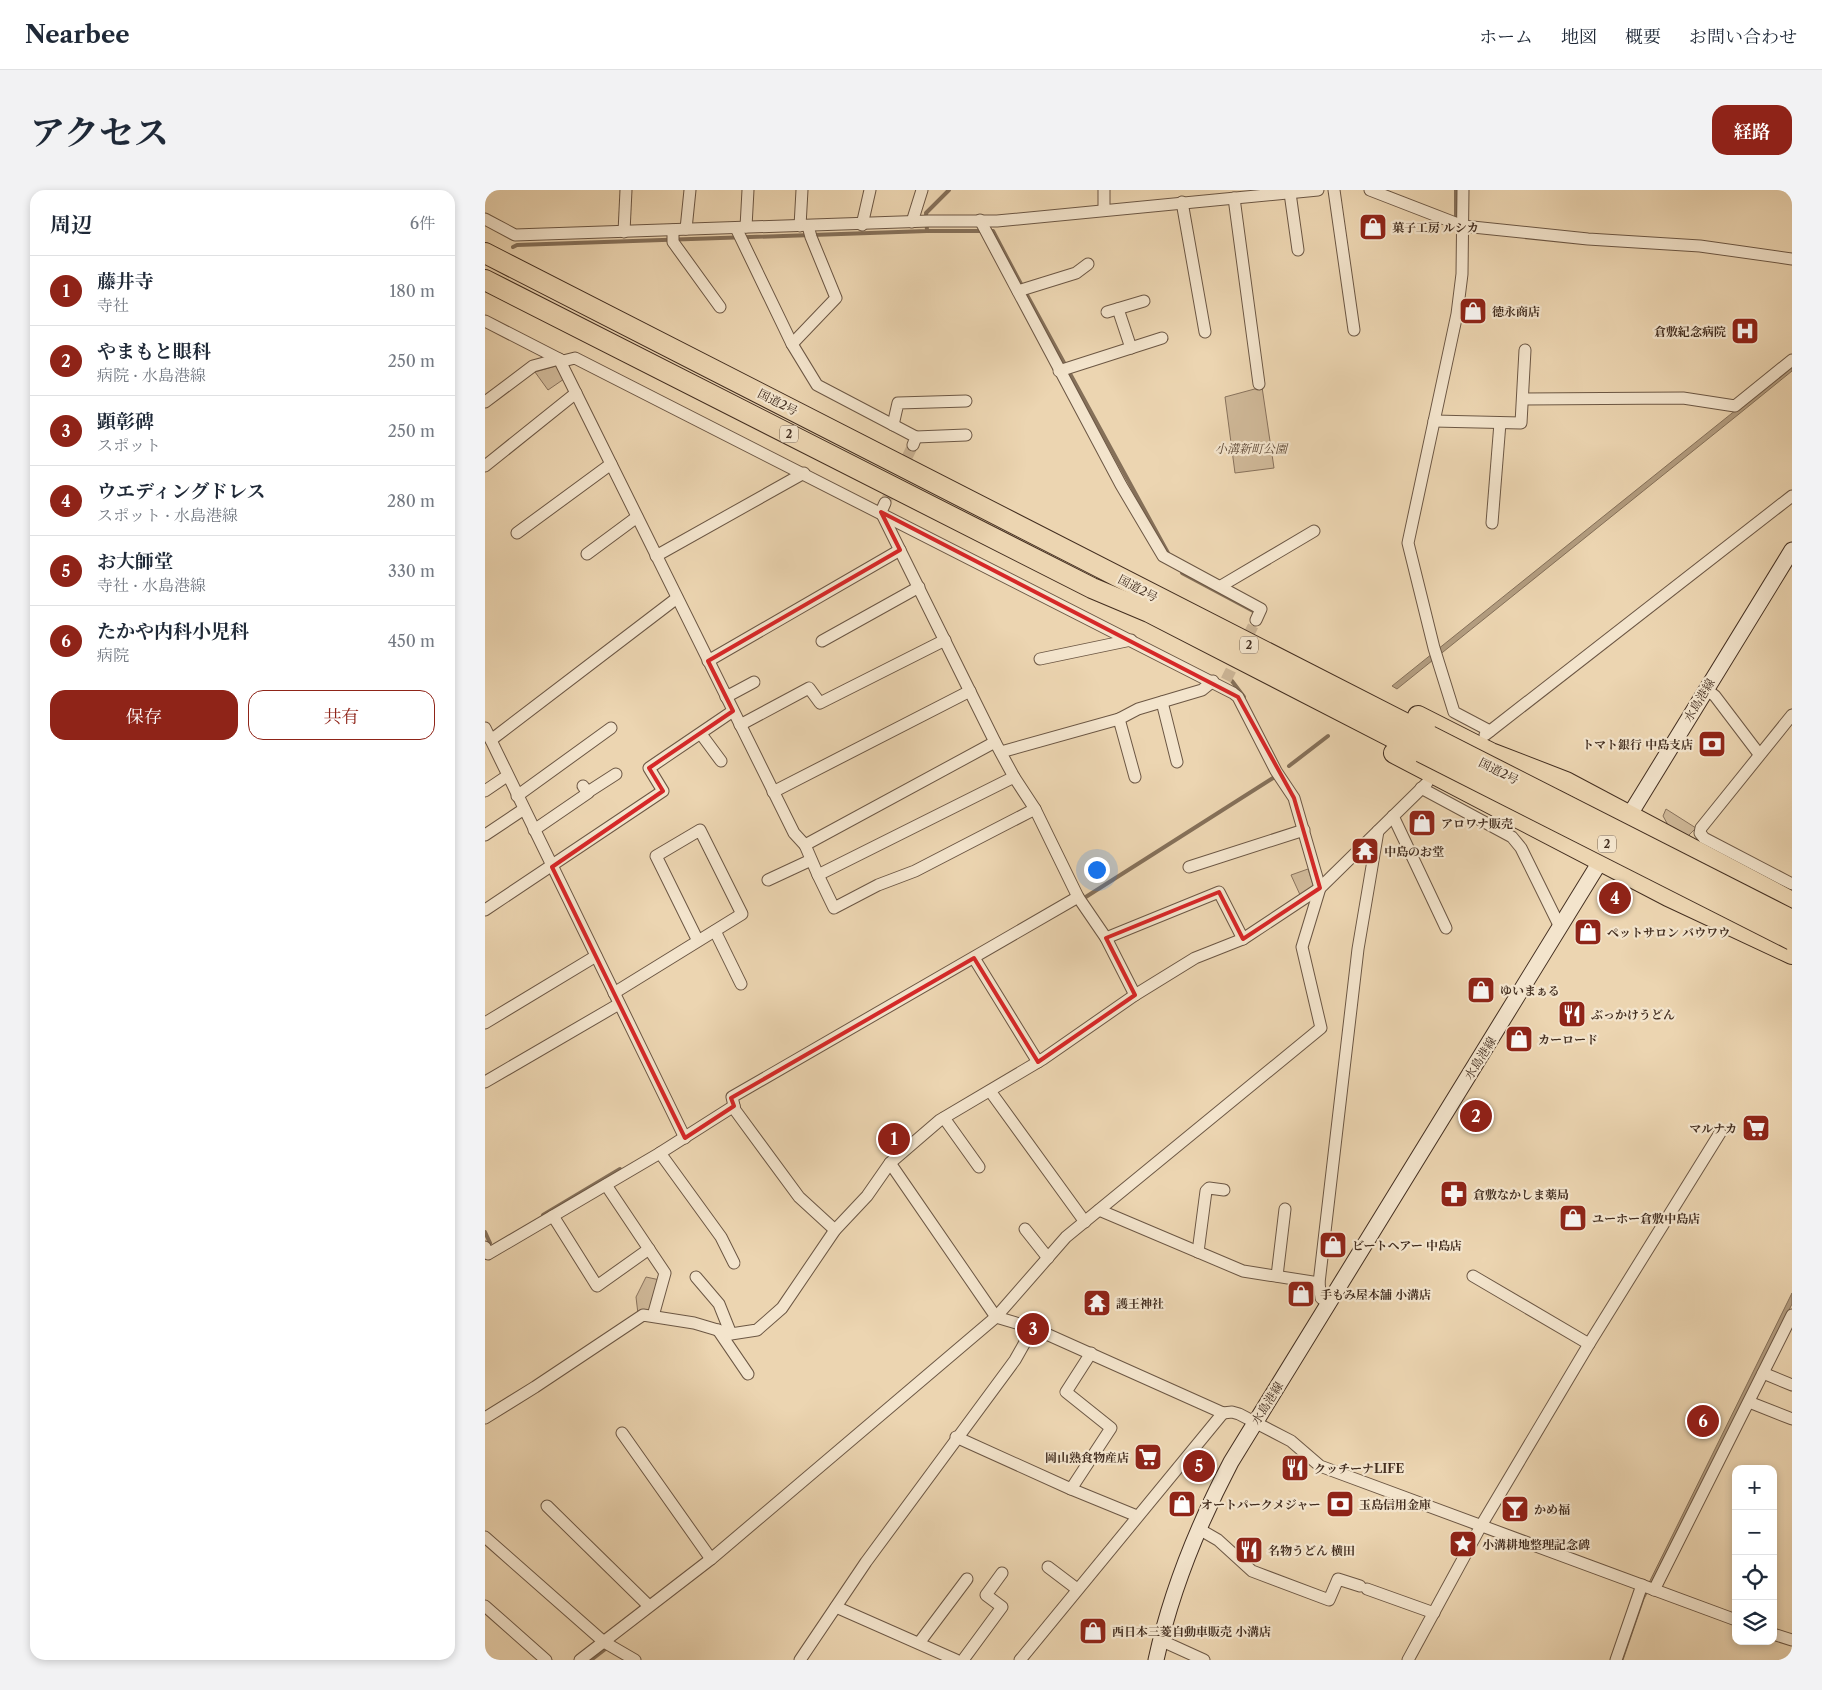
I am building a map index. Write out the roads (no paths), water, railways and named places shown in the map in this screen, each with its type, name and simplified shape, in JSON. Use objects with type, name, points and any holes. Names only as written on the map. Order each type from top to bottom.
[{"type":"highway","name":"国道2号","points":[[485,253],[1069,552],[1638,860],[1792,940]]},
{"type":"highway","name":"国道2号","points":[[485,280],[1092,588],[1149,612],[1792,920]]},
{"type":"highway","points":[[1069,552],[1160,586],[1491,753],[1565,782],[1792,902]]},
{"type":"highway","points":[[1092,588],[1135,619],[1601,861],[1713,918],[1792,954]]},
{"type":"main road","name":"水島港線","points":[[1156,1660],[1160,1640],[1178,1581],[1216,1491],[1255,1423],[1792,550]]},
{"type":"street","points":[[624,232],[626,190]]},
{"type":"street","points":[[686,230],[689,190]]},
{"type":"street","points":[[748,190],[740,231],[792,344],[817,385],[893,425],[915,441],[966,435]]},
{"type":"street","points":[[792,344],[836,298],[807,230],[802,190]]},
{"type":"street","points":[[862,224],[870,190]]},
{"type":"street","points":[[922,190],[922,221]]},
{"type":"street","points":[[1104,190],[1104,210]]},
{"type":"street","points":[[485,220],[515,235],[624,232],[673,236],[686,230],[807,230],[862,224],[922,221],[983,226],[997,221],[1318,190]]},
{"type":"street","points":[[1334,190],[1354,330]]},
{"type":"street","points":[[1370,190],[1463,226],[1588,239],[1700,246],[1792,259]]},
{"type":"street","points":[[1463,190],[1463,274],[1457,314],[1418,487],[1408,543],[1454,712],[1486,734],[1792,496]]},
{"type":"street","points":[[1290,193],[1298,250]]},
{"type":"street","points":[[1234,198],[1259,384]]},
{"type":"street","points":[[1182,202],[1205,332]]},
{"type":"street","points":[[983,226],[1018,291],[1064,369],[1121,485],[1163,556],[1261,609],[1258,616]]},
{"type":"street","points":[[673,236],[720,307]]},
{"type":"street","points":[[1018,291],[1076,273],[1088,264]]},
{"type":"street","points":[[1131,348],[1112,310],[1144,301]]},
{"type":"street","points":[[485,334],[490,324],[563,361],[575,358],[804,473],[883,508],[1131,640],[1221,682],[1238,697],[1276,771],[1295,798],[1320,888],[1302,947],[1321,1028],[1066,1237],[996,1316],[711,1560],[649,1606],[608,1642],[580,1660]]},
{"type":"street","points":[[1064,369],[1163,338]]},
{"type":"street","points":[[1434,421],[1521,423],[1524,399],[1525,350]]},
{"type":"street","points":[[559,359],[793,833],[805,844],[833,908],[879,885],[915,871],[1035,809]]},
{"type":"street","points":[[485,402],[533,366],[559,359]]},
{"type":"street","points":[[1524,399],[1683,398],[1735,406],[1792,360]]},
{"type":"street","points":[[485,466],[576,393]]},
{"type":"street","points":[[893,425],[898,403],[966,402]]},
{"type":"street","points":[[1492,523],[1500,423]]},
{"type":"street","points":[[517,533],[611,464]]},
{"type":"street","points":[[656,556],[804,473]]},
{"type":"street","points":[[883,508],[900,550],[998,747],[1014,777],[1035,809],[1079,899],[1106,938],[1135,996]]},
{"type":"street","points":[[587,554],[637,517]]},
{"type":"street","points":[[1221,586],[1314,531]]},
{"type":"street","points":[[708,661],[900,550]]},
{"type":"street","points":[[822,641],[919,587]]},
{"type":"street","points":[[491,740],[677,598]]},
{"type":"street","points":[[740,725],[809,688],[820,704],[945,640]]},
{"type":"street","points":[[1040,659],[1131,640]]},
{"type":"street","points":[[726,697],[754,682]]},
{"type":"street","points":[[805,844],[998,747],[1119,719],[1138,708],[1202,690],[1221,682]]},
{"type":"street","points":[[1706,689],[1715,696],[1759,754]]},
{"type":"street","points":[[773,792],[970,691]]},
{"type":"street","points":[[1162,702],[1177,762]]},
{"type":"street","points":[[485,910],[663,791],[649,768],[733,711]]},
{"type":"street","points":[[1792,715],[1759,754],[1699,833],[1704,838],[1792,884]]},
{"type":"street","points":[[1119,719],[1135,777]]},
{"type":"street","points":[[485,728],[685,1138]]},
{"type":"street","points":[[517,796],[611,728]]},
{"type":"street","points":[[701,734],[721,761]]},
{"type":"street","points":[[534,830],[585,789],[616,774]]},
{"type":"street","points":[[485,791],[507,776]]},
{"type":"street","points":[[818,875],[1014,777]]},
{"type":"street","points":[[485,1418],[643,1315],[731,1334],[757,1330],[782,1308],[835,1230],[867,1196],[890,1163],[944,1118],[1038,1062],[1195,958],[1243,939],[1320,888],[1424,785],[1513,837],[1521,848],[1560,927]]},
{"type":"street","points":[[485,835],[524,809]]},
{"type":"street","points":[[1393,816],[1447,928]]},
{"type":"street","points":[[613,993],[715,931],[742,914],[700,830],[656,856],[698,941]]},
{"type":"street","points":[[1189,867],[1303,830]]},
{"type":"street","points":[[1329,1303],[1321,1298],[1319,1283],[1358,949],[1378,831]]},
{"type":"street","points":[[768,880],[811,860]]},
{"type":"street","points":[[1106,938],[1219,892],[1243,939]]},
{"type":"street","points":[[835,1230],[799,1197],[734,1106],[732,1097],[1079,899]]},
{"type":"street","points":[[715,931],[741,984]]},
{"type":"street","points":[[485,1023],[596,956]]},
{"type":"street","points":[[975,960],[1038,1062]]},
{"type":"street","points":[[485,1082],[619,1004]]},
{"type":"street","points":[[990,1091],[1085,1222]]},
{"type":"street","points":[[485,1247],[488,1254],[685,1138],[734,1106]]},
{"type":"street","points":[[944,1118],[979,1167]]},
{"type":"street","points":[[1408,1660],[1481,1524],[1589,1344],[1720,1133]]},
{"type":"street","points":[[660,1153],[721,1237],[734,1263]]},
{"type":"street","points":[[890,1163],[996,1316],[1033,1328],[1223,1413],[1232,1412],[1291,1441],[1319,1466],[1481,1524],[1732,1619]]},
{"type":"street","points":[[606,1185],[665,1273],[653,1316]]},
{"type":"street","points":[[1198,1252],[1206,1191],[1209,1188],[1224,1190]]},
{"type":"street","points":[[1277,1276],[1285,1209]]},
{"type":"street","points":[[1099,1210],[1243,1271],[1319,1283]]},
{"type":"street","points":[[553,1216],[597,1286],[649,1249]]},
{"type":"street","points":[[1025,1229],[1048,1258]]},
{"type":"street","points":[[1473,1276],[1589,1344]]},
{"type":"street","points":[[696,1277],[719,1304],[731,1334]]},
{"type":"street","points":[[1616,1660],[1648,1588],[1749,1402],[1792,1316]]},
{"type":"street","points":[[800,1660],[957,1438],[1015,1360],[1033,1328]]},
{"type":"street","points":[[718,1330],[747,1374]]},
{"type":"street","points":[[1071,1489],[1111,1428],[1066,1392],[1091,1353]]},
{"type":"street","points":[[1763,1373],[1792,1385]]},
{"type":"street","points":[[1749,1402],[1792,1419]]},
{"type":"street","points":[[1020,1660],[1223,1413]]},
{"type":"street","points":[[622,1433],[711,1560]]},
{"type":"street","points":[[957,1438],[1137,1516]]},
{"type":"street","points":[[547,1506],[649,1606]]},
{"type":"street","points":[[1199,1529],[1217,1540],[1252,1571],[1329,1600],[1337,1579],[1434,1613]]},
{"type":"street","points":[[485,1537],[608,1642],[635,1660]]},
{"type":"street","points":[[1048,1567],[1077,1589]]},
{"type":"street","points":[[963,1660],[1002,1607],[986,1595],[1002,1572]]},
{"type":"street","points":[[919,1643],[967,1579]]},
{"type":"street","points":[[485,1606],[546,1660]]},
{"type":"street","points":[[836,1607],[956,1660]]},
{"type":"street","points":[[1777,1635],[1792,1640]]},
{"type":"street","points":[[1160,1640],[1204,1660]]},
{"type":"waterway","points":[[513,247],[517,245],[927,231],[926,213],[949,190]]},
{"type":"waterway","points":[[1456,190],[1456,217]]},
{"type":"waterway","points":[[927,231],[993,231],[1021,284]]},
{"type":"waterway","points":[[1027,295],[1168,553]]},
{"type":"waterway","points":[[1182,573],[1257,613]]},
{"type":"waterway","points":[[1232,681],[1244,697]]},
{"type":"waterway","points":[[1289,766],[1328,736]]},
{"type":"waterway","points":[[1081,900],[1273,778]]},
{"type":"waterway","points":[[543,1215],[620,1169]]},
{"type":"waterway","points":[[485,1232],[490,1243]]},
{"type":"waterway","points":[[591,1660],[608,1647]]},
{"type":"tunnel","points":[[885,503],[913,445]]},
{"type":"tunnel","points":[[1226,680],[1256,620]]},
{"type":"place","name":"菓子工房 ルシカ","points":[[1373,227]]},
{"type":"place","name":"徳永商店","points":[[1473,311]]},
{"type":"place","name":"倉敷紀念病院","points":[[1745,331]]},
{"type":"place","name":"トマト銀行 中島支店","points":[[1712,744]]},
{"type":"place","name":"アロワナ販売","points":[[1422,823]]},
{"type":"place","name":"中島のお堂","points":[[1365,851]]},
{"type":"place","name":"ウエディングドレス","points":[[1615,898]]},
{"type":"place","name":"ペットサロン バウワウ","points":[[1588,932]]},
{"type":"place","name":"ゆいまぁる","points":[[1481,990]]},
{"type":"place","name":"ぶっかけうどん","points":[[1572,1014]]},
{"type":"place","name":"カーロード","points":[[1519,1039]]},
{"type":"place","name":"やまもと眼科","points":[[1476,1116]]},
{"type":"place","name":"マルナカ","points":[[1756,1128]]},
{"type":"place","name":"藤井寺","points":[[894,1139]]},
{"type":"place","name":"倉敷なかしま薬局","points":[[1454,1194]]},
{"type":"place","name":"ユーホー倉敷中島店","points":[[1573,1218]]},
{"type":"place","name":"ビートヘアー 中島店","points":[[1333,1245]]},
{"type":"place","name":"手もみ屋本舗 小溝店","points":[[1301,1294]]},
{"type":"place","name":"護王神社","points":[[1097,1303]]},
{"type":"place","name":"顕彰碑","points":[[1033,1329]]},
{"type":"place","name":"たかや内科小児科","points":[[1703,1421]]},
{"type":"place","name":"岡山熟食物産店","points":[[1148,1457]]},
{"type":"place","name":"お大師堂","points":[[1199,1466]]},
{"type":"place","name":"クッチーナLIFE","points":[[1295,1468]]},
{"type":"place","name":"オートパークメジャー","points":[[1182,1504]]},
{"type":"place","name":"玉島信用金庫","points":[[1340,1504]]},
{"type":"place","name":"かめ福","points":[[1515,1509]]},
{"type":"place","name":"小溝耕地整理記念碑","points":[[1463,1544]]},
{"type":"place","name":"名物うどん 横田","points":[[1249,1550]]},
{"type":"place","name":"西日本三菱自動車販売 小溝店","points":[[1093,1631]]},
{"type":"park label","name":"小溝新町公園","points":[[1251,448]]}]
